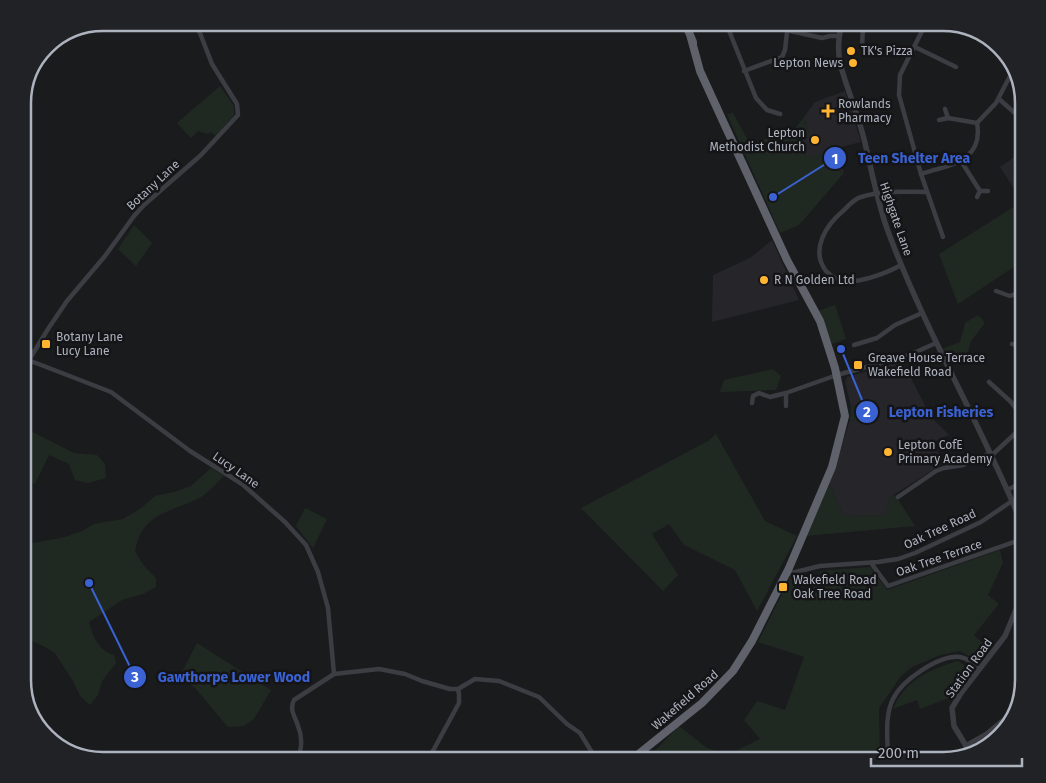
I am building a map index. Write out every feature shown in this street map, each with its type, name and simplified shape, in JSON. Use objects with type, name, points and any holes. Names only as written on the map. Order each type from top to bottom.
[{"type":"highway","name":"Wakefield Road","points":[[641,752],[702,703],[734,671],[752,641],[784,574],[789,568],[832,467],[845,416],[836,372],[819,321],[787,260],[718,109],[709,80],[688,31]]},
{"type":"street","name":"Botany Lane","points":[[31,357],[67,301],[105,256],[134,216],[201,155],[238,115],[237,104],[212,64],[199,31]]},
{"type":"street","points":[[729,31],[756,98],[767,110],[780,114]]},
{"type":"street","points":[[744,71],[782,57],[785,50],[786,31]]},
{"type":"street","points":[[790,31],[822,38],[839,36]]},
{"type":"street","name":"Highgate Lane","points":[[840,31],[839,58],[841,67],[864,138],[876,194],[888,234],[936,343]]},
{"type":"street","points":[[863,31],[862,47],[867,47]]},
{"type":"street","points":[[922,31],[900,75],[899,96],[926,192],[942,237]]},
{"type":"street","points":[[915,47],[956,68]]},
{"type":"street","points":[[976,123],[999,99],[1009,77]]},
{"type":"street","points":[[999,99],[1015,113]]},
{"type":"street","points":[[945,109],[948,118]]},
{"type":"street","points":[[940,120],[948,118],[976,123]]},
{"type":"street","points":[[921,174],[961,161],[969,155],[975,144],[978,130],[976,123]]},
{"type":"street","points":[[961,161],[980,191]]},
{"type":"street","points":[[980,191],[988,191]]},
{"type":"street","points":[[977,197],[980,191]]},
{"type":"street","points":[[902,265],[884,273],[849,282],[828,274],[823,266],[819,248],[825,232],[837,216],[859,197],[883,192],[926,192]]},
{"type":"street","points":[[996,291],[1010,296],[1015,294]]},
{"type":"street","points":[[854,345],[877,338],[895,325],[922,313]]},
{"type":"street","points":[[752,402],[755,394],[759,393],[770,397],[786,393],[836,372],[907,356],[936,343],[1015,508]]},
{"type":"street","name":"Lucy Lane","points":[[31,361],[111,392],[190,451],[242,484],[285,522],[306,545],[318,572],[328,608],[334,674]]},
{"type":"street","points":[[989,382],[1015,407]]},
{"type":"street","points":[[786,393],[786,406]]},
{"type":"street","points":[[898,497],[936,471],[963,465],[990,454],[1015,433]]},
{"type":"street","points":[[1007,490],[1015,486]]},
{"type":"street","name":"Oak Tree Road","points":[[784,574],[820,566],[871,563],[898,559],[981,522],[1012,501]]},
{"type":"street","name":"Oak Tree Terrace","points":[[871,563],[888,586],[1015,542]]},
{"type":"street","name":"Station Road","points":[[965,746],[954,726],[952,708],[1005,636],[1014,616]]},
{"type":"street","points":[[888,752],[888,722],[892,699],[913,675],[928,666],[958,657],[964,658],[980,668]]},
{"type":"street","points":[[300,752],[302,738],[292,709],[294,700],[334,674],[379,670],[405,674],[443,688],[458,689],[475,679],[500,681],[522,689],[538,697],[567,724],[580,733],[593,752]]},
{"type":"street","points":[[432,752],[459,703],[458,689]]},
{"type":"street","points":[[965,746],[986,734],[1002,721]]},
{"type":"shaded area","points":[[220,86],[234,106],[234,115],[216,136],[211,132],[208,134],[198,131],[191,138],[177,123]]},
{"type":"shaded area","points":[[845,91],[861,142],[837,148],[844,173],[807,158],[800,136],[809,133],[804,117],[815,102]]},
{"type":"shaded area","points":[[733,113],[750,144],[794,130],[804,117],[809,133],[800,136],[807,158],[825,152],[831,169],[844,173],[799,225],[780,233],[727,114]]},
{"type":"shaded area","points":[[1015,157],[1015,190],[1000,167]]},
{"type":"shaded area","points":[[1015,206],[1015,266],[958,304],[939,254]]},
{"type":"shaded area","points":[[134,225],[152,243],[136,266],[118,249]]},
{"type":"shaded area","points":[[772,240],[799,300],[712,322],[713,275],[750,258]]},
{"type":"shaded area","points":[[835,305],[846,339],[832,344],[818,311]]},
{"type":"shaded area","points":[[978,315],[985,323],[971,341],[965,362],[949,365],[942,349],[960,342],[965,323]]},
{"type":"shaded area","name":"Lepton CofE Primary Academy","points":[[902,361],[931,417],[949,435],[929,444],[947,461],[890,497],[885,515],[844,516],[829,483],[850,420],[868,423],[875,400],[851,406],[845,382],[847,377]]},
{"type":"shaded area","points":[[773,369],[781,376],[776,390],[720,392],[724,380]]},
{"type":"shaded area","points":[[875,400],[880,414],[868,423],[850,420],[851,406]]},
{"type":"shaded area","points":[[31,431],[74,453],[97,455],[105,464],[106,478],[88,483],[75,480],[69,464],[49,455],[35,484],[31,483]]},
{"type":"shaded area","points":[[716,434],[765,521],[797,536],[757,611],[735,570],[684,545],[669,524],[652,534],[678,575],[663,591],[581,508],[708,441]]},
{"type":"shaded area","points":[[211,468],[224,476],[201,497],[159,516],[144,529],[138,539],[135,552],[145,567],[156,578],[156,587],[143,594],[122,600],[89,622],[97,642],[104,650],[114,655],[116,663],[102,681],[98,695],[90,705],[80,696],[55,653],[31,641],[31,543],[65,537],[94,524],[123,519],[140,509],[155,496],[191,486]]},
{"type":"shaded area","points":[[829,483],[844,516],[884,515],[890,497],[895,495],[915,526],[806,536]]},
{"type":"shaded area","points":[[305,508],[327,519],[313,548],[296,526]]},
{"type":"shaded area","points":[[1000,550],[1003,563],[988,595],[999,604],[974,635],[989,649],[980,662],[960,651],[940,655],[912,667],[901,676],[879,708],[880,752],[734,752],[760,739],[744,720],[757,701],[785,710],[804,657],[758,642],[791,576],[801,590],[812,590],[820,571],[870,567],[887,590]]},
{"type":"shaded area","points":[[197,643],[271,690],[254,719],[244,726],[228,727],[195,688],[180,676]]},
{"type":"shaded area","points":[[958,661],[971,670],[949,698],[920,709],[917,700],[893,709],[904,691],[919,678],[937,668]]},
{"type":"shaded area","points":[[679,726],[707,748],[719,752],[654,752]]},
{"type":"place","name":"TK's Pizza","points":[[851,51]]},
{"type":"place","name":"Lepton News","points":[[853,63]]},
{"type":"place","name":"Rowlands Pharmacy","points":[[828,111]]},
{"type":"place","name":"Lepton Methodist Church","points":[[815,140]]},
{"type":"place","name":"Teen Shelter Area","points":[[773,197]]},
{"type":"place","name":"R N Golden Ltd","points":[[764,280]]},
{"type":"place","name":"Botany Lane Lucy Lane","points":[[46,344]]},
{"type":"place","name":"Lepton Fisheries","points":[[841,349]]},
{"type":"place","name":"Greave House Terrace Wakefield Road","points":[[858,365]]},
{"type":"place","name":"Lepton CofE Primary Academy","points":[[888,452]]},
{"type":"place","name":"Gawthorpe Lower Wood","points":[[89,583]]},
{"type":"place","name":"Wakefield Road Oak Tree Road","points":[[783,587]]}]
